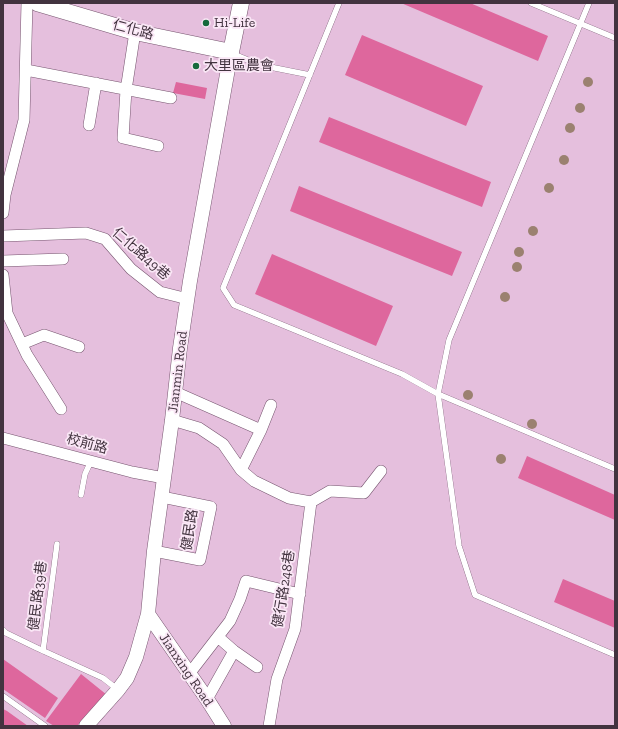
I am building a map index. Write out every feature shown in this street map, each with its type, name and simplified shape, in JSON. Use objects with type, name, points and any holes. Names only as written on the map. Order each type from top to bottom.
[{"type":"main road","name":"仁化路","points":[[37,3],[135,32],[231,52]]},
{"type":"main road","name":"Jianmin Road","points":[[231,52],[241,3]]},
{"type":"street","points":[[3,213],[5,195],[24,120],[27,3]]},
{"type":"street","points":[[135,32],[126,90],[123,138],[158,146]]},
{"type":"street","name":"Jianmin Road","points":[[86,726],[127,678],[136,657],[148,614],[154,551],[172,420],[180,348],[231,52]]},
{"type":"street","points":[[26,70],[171,98]]},
{"type":"street","points":[[89,125],[96,83]]},
{"type":"street","name":"仁化路49巷","points":[[3,236],[86,233],[105,239],[131,269],[160,292],[188,299]]},
{"type":"street","points":[[3,261],[63,260]]},
{"type":"street","points":[[3,275],[7,313],[27,355],[61,409]]},
{"type":"street","points":[[22,344],[44,335],[79,347]]},
{"type":"street","points":[[175,392],[261,430]]},
{"type":"street","points":[[241,470],[261,430],[271,405]]},
{"type":"street","points":[[172,420],[199,428],[223,444],[241,470],[254,481],[289,498],[311,502],[330,490],[364,494],[381,471]]},
{"type":"street","name":"校前路","points":[[3,438],[132,472],[164,478]]},
{"type":"street","name":"健民路","points":[[154,551],[200,560],[211,507],[162,497]]},
{"type":"street","name":"健行路248巷","points":[[269,726],[277,679],[295,629],[311,502]]},
{"type":"street","points":[[189,674],[230,621],[246,581],[300,594]]},
{"type":"street","name":"Jianxing Road","points":[[148,614],[224,726]]},
{"type":"street","points":[[218,636],[234,651],[257,667]]},
{"type":"street","points":[[207,699],[234,651]]},
{"type":"lane","points":[[339,3],[223,288],[234,305],[402,374],[438,394],[615,469]]},
{"type":"lane","points":[[531,3],[615,38]]},
{"type":"lane","points":[[589,3],[448,340],[438,394],[459,546],[475,595],[615,655]]},
{"type":"lane","points":[[231,52],[260,65],[310,75]]},
{"type":"lane","points":[[81,495],[85,474],[91,461]]},
{"type":"lane","name":"健民路39巷","points":[[43,651],[57,544]]},
{"type":"lane","name":"健民路39巷","points":[[3,630],[6,633],[43,651],[104,678],[118,690]]},
{"type":"lane","points":[[3,696],[45,726]]},
{"type":"building","points":[[401,3],[470,3],[548,36],[538,61]]},
{"type":"building","points":[[362,35],[483,86],[466,126],[345,75]]},
{"type":"building","points":[[176,82],[207,88],[205,99],[173,93]]},
{"type":"building","points":[[329,117],[491,182],[482,207],[319,142]]},
{"type":"building","points":[[299,186],[462,252],[452,276],[290,211]]},
{"type":"building","points":[[272,254],[393,306],[376,346],[255,294]]},
{"type":"building","points":[[527,456],[615,495],[615,520],[518,478]]},
{"type":"building","points":[[563,579],[615,601],[615,628],[554,602]]},
{"type":"building","points":[[3,659],[58,698],[45,718],[3,689]]},
{"type":"building","points":[[81,674],[107,695],[77,726],[54,726],[46,721]]},
{"type":"building","points":[[3,709],[7,711],[28,726],[3,726]]},
{"type":"place","name":"Hi-Life","points":[[206,23]]},
{"type":"place","name":"大里區農會","points":[[196,66]]}]
